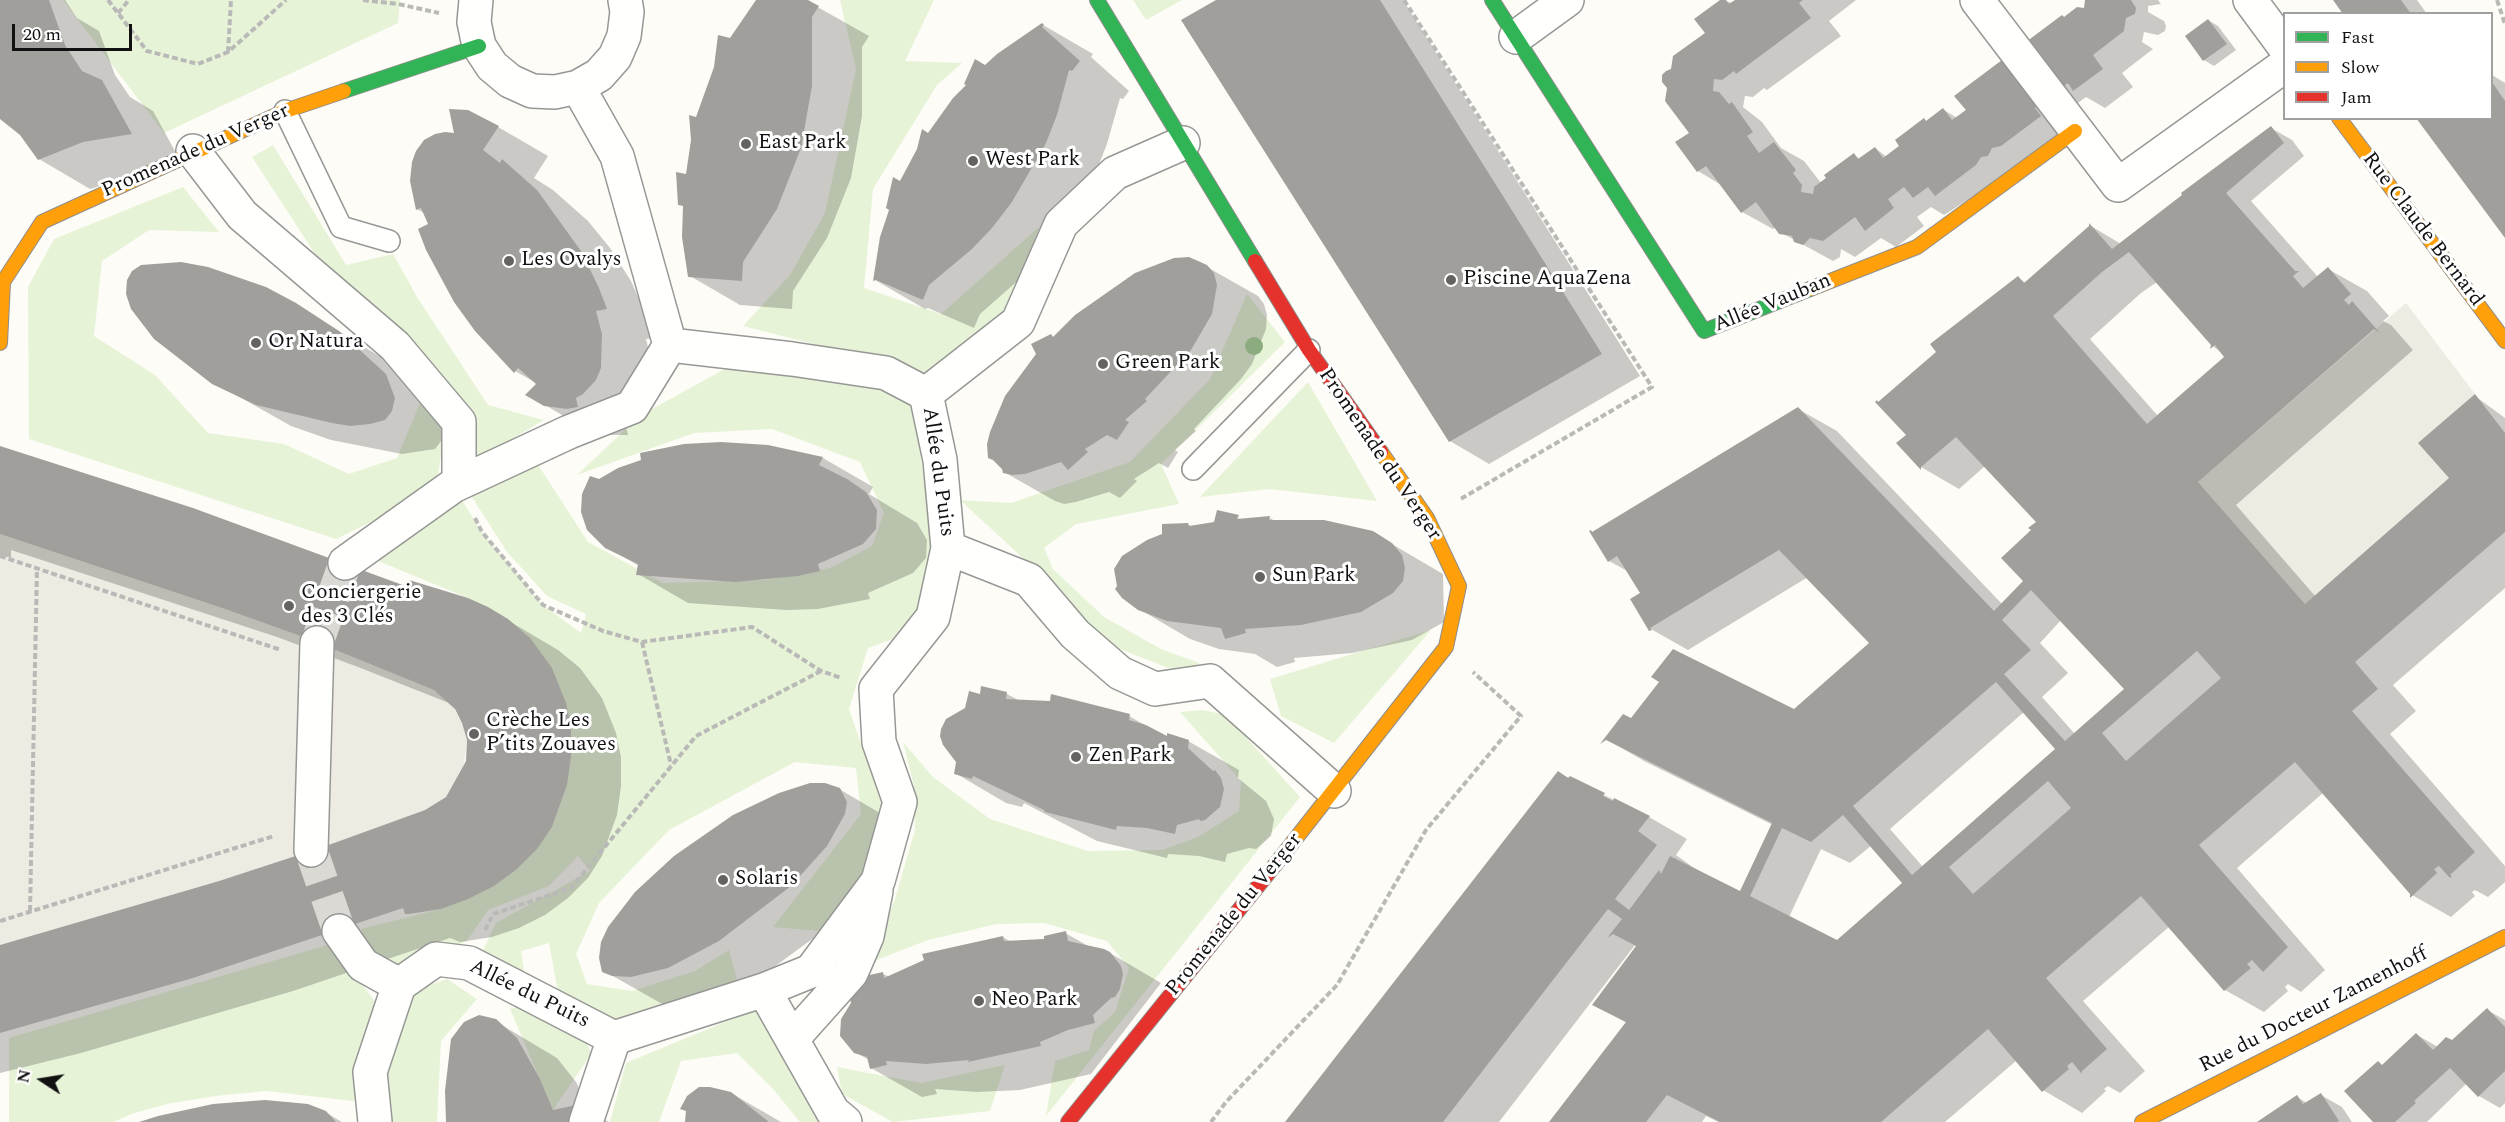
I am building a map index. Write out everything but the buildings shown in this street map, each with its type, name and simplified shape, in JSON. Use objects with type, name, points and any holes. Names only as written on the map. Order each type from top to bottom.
[{"type":"street","points":[[476,0],[474,22],[479,46],[492,66],[510,81],[532,91],[555,92],[578,87],[599,75],[615,57],[624,36],[627,12],[625,0]]},
{"type":"street","name":"Promenade du Verger","points":[[1068,1122],[1334,791],[1446,647],[1459,586],[1427,518],[1309,350],[1097,0]]},
{"type":"street","name":"Allée Vauban","points":[[1492,0],[1704,331],[1917,247],[2075,130]]},
{"type":"street","points":[[1516,37],[1567,0]]},
{"type":"street","points":[[1977,0],[2118,185],[2283,67]]},
{"type":"street","points":[[2250,0],[2283,45]]},
{"type":"street","name":"Promenade du Verger","points":[[0,343],[3,282],[42,222],[193,151],[285,111],[479,46]]},
{"type":"street","points":[[345,563],[459,483],[569,432],[632,407],[670,345],[617,156],[578,87]]},
{"type":"street","name":"Rue Claude Bernard","points":[[2340,120],[2505,341]]},
{"type":"street","points":[[926,394],[1018,322],[1060,224],[1115,173],[1183,143]]},
{"type":"street","points":[[193,151],[242,215],[395,346],[459,422],[459,483]]},
{"type":"street","name":"Allée du Puits","points":[[670,345],[886,373],[926,394],[940,460],[948,548],[933,617],[876,689],[879,742],[900,802],[878,881],[867,936],[851,973],[792,1040]]},
{"type":"street","points":[[948,548],[1029,580],[1075,634],[1120,674],[1155,688],[1210,681],[1334,791]]},
{"type":"street","points":[[311,837],[317,653]]},
{"type":"street","name":"Allée du Puits","points":[[399,985],[436,959],[469,963],[614,1038],[764,990],[811,971],[878,881]]},
{"type":"street","points":[[339,931],[363,965],[399,985],[370,1072],[375,1122]]},
{"type":"street","name":"Rue du Docteur Zamenhoff","points":[[2142,1122],[2505,937]]},
{"type":"street","points":[[764,990],[833,1112],[845,1122]]},
{"type":"street","name":"Allée du Puits","points":[[586,1122],[614,1038]]},
{"type":"lane","points":[[285,111],[341,227],[389,242]]},
{"type":"lane","points":[[1193,469],[1309,350]]},
{"type":"path","points":[[108,0],[147,51],[198,64],[228,52],[286,0]]},
{"type":"path","points":[[118,13],[129,0]]},
{"type":"path","points":[[228,52],[231,0]]},
{"type":"path","points":[[363,0],[398,4],[446,15]]},
{"type":"path","points":[[1404,0],[1652,387],[1427,518]]},
{"type":"path","points":[[2497,0],[2505,24]]},
{"type":"path","points":[[459,483],[482,532],[543,605],[603,631],[642,642],[752,627],[821,671],[876,689]]},
{"type":"path","points":[[0,556],[317,653]]},
{"type":"path","points":[[30,911],[37,568]]},
{"type":"path","points":[[642,642],[672,766]]},
{"type":"path","points":[[1211,1122],[1226,1102],[1337,985],[1426,830],[1521,716],[1446,647]]},
{"type":"path","points":[[469,963],[493,914],[571,888],[696,736],[821,671]]},
{"type":"path","points":[[0,921],[30,911],[311,837]]},
{"type":"green space","points":[[63,0],[400,0],[398,23],[164,133]]},
{"type":"green space","points":[[840,0],[934,0],[905,61],[962,63],[937,85],[873,189],[864,288],[941,314],[1039,227],[1008,312],[927,373],[743,326],[790,275],[825,213],[856,69]]},
{"type":"green space","points":[[1133,0],[1182,0],[1146,20]]},
{"type":"green space","points":[[273,145],[346,265],[393,254],[417,297],[488,405],[544,420],[463,468],[473,422],[323,266],[252,157]]},
{"type":"green space","points":[[183,187],[219,232],[149,230],[102,261],[94,336],[155,375],[208,433],[284,444],[349,474],[397,458],[423,396],[446,420],[438,476],[393,511],[336,539],[29,439],[28,287],[54,239]]},
{"type":"green space","points":[[1247,294],[1285,342],[1161,464],[1179,504],[1076,524],[1044,548],[1053,569],[1104,617],[1161,649],[1199,663],[1186,675],[1115,647],[1071,622],[1026,561],[960,500],[1011,503],[1130,462],[1210,379]]},
{"type":"green space","points":[[732,365],[874,381],[914,408],[933,546],[935,581],[907,634],[868,648],[849,709],[883,807],[873,866],[820,931],[773,927],[861,814],[856,768],[795,762],[669,830],[599,903],[576,954],[587,984],[632,991],[695,971],[729,950],[739,987],[614,1025],[559,998],[549,943],[521,951],[525,978],[480,957],[496,923],[590,871],[578,856],[549,886],[488,910],[467,941],[398,970],[367,949],[361,929],[441,909],[494,886],[552,827],[567,785],[566,703],[525,633],[468,598],[371,558],[453,486],[482,532],[543,605],[581,633],[586,614],[547,596],[507,552],[468,491],[533,457],[588,542],[663,583],[766,580],[830,568],[872,546],[884,513],[860,462],[772,429],[694,433],[577,475],[641,415]]},
{"type":"green space","points":[[1308,382],[1377,501],[1269,489],[1200,497]]},
{"type":"green space","points":[[1431,630],[1334,743],[1281,716],[1270,679]]},
{"type":"green space","points":[[1203,710],[1226,715],[1300,797],[1046,1116],[1055,1061],[1089,1050],[1094,1031],[1115,1012],[1129,968],[1107,941],[1044,923],[997,924],[928,940],[871,962],[895,899],[915,830],[914,786],[903,742],[933,777],[990,819],[1088,851],[1162,850],[1198,837],[1239,811],[1241,781],[1180,712]]},
{"type":"green space","points":[[331,944],[377,1004],[362,1102],[266,1091],[167,1104],[131,1114],[114,1122],[9,1122],[9,1038]]},
{"type":"green space","points":[[447,979],[477,999],[441,1041],[437,1122],[383,1122],[384,1075],[415,990]]},
{"type":"green space","points":[[521,1005],[584,1035],[591,1054],[553,1110],[510,1009]]},
{"type":"green space","points":[[756,1009],[836,1122],[800,1122],[773,1089],[737,1053],[681,1061],[659,1122],[610,1122],[626,1063]]},
{"type":"green space","points":[[1005,1065],[990,1111],[893,1122],[842,1094],[837,1067],[921,1083]]},
{"type":"shaded area","points":[[2406,303],[2475,394],[2419,443],[2449,478],[2305,604],[2198,482]]},
{"type":"shaded area","points":[[0,534],[306,638],[434,690],[452,705],[462,723],[467,740],[464,764],[446,797],[425,810],[219,881],[0,945]]},
{"type":"tunnel","points":[[317,643],[345,563]]},
{"type":"tunnel","points":[[311,850],[339,931]]},
{"type":"traffic: fast","points":[[1097,0],[1255,261]]},
{"type":"traffic: fast","points":[[1492,0],[1704,331],[1810,289]]},
{"type":"traffic: fast","points":[[344,91],[479,46]]},
{"type":"traffic: slow","points":[[0,343],[3,282],[42,222],[285,111],[344,91]]},
{"type":"traffic: slow","points":[[2340,120],[2505,341]]},
{"type":"traffic: slow","points":[[1810,289],[1917,247],[2075,131]]},
{"type":"traffic: slow","points":[[1275,865],[1446,647],[1459,586],[1427,518],[1381,452]]},
{"type":"traffic: slow","points":[[2142,1122],[2505,937]]},
{"type":"traffic: jam","points":[[1255,261],[1309,350],[1381,452]]},
{"type":"traffic: jam","points":[[1068,1122],[1275,865]]},
{"type":"place","name":"East Park","points":[[746,144]]},
{"type":"place","name":"West Park","points":[[973,161]]},
{"type":"place","name":"Les Ovalys","points":[[509,261]]},
{"type":"place","name":"Piscine AquaZena","points":[[1451,280]]},
{"type":"place","name":"Or Natura","points":[[256,343]]},
{"type":"place","name":"Green Park","points":[[1103,364]]},
{"type":"place","name":"Sun Park","points":[[1260,577]]},
{"type":"place","name":"Conciergerie des 3 Clés","points":[[289,606]]},
{"type":"place","name":"Crèche Les P’tits Zouaves","points":[[474,734]]},
{"type":"place","name":"Zen Park","points":[[1076,757]]},
{"type":"place","name":"Solaris","points":[[723,880]]},
{"type":"place","name":"Neo Park","points":[[979,1001]]}]
